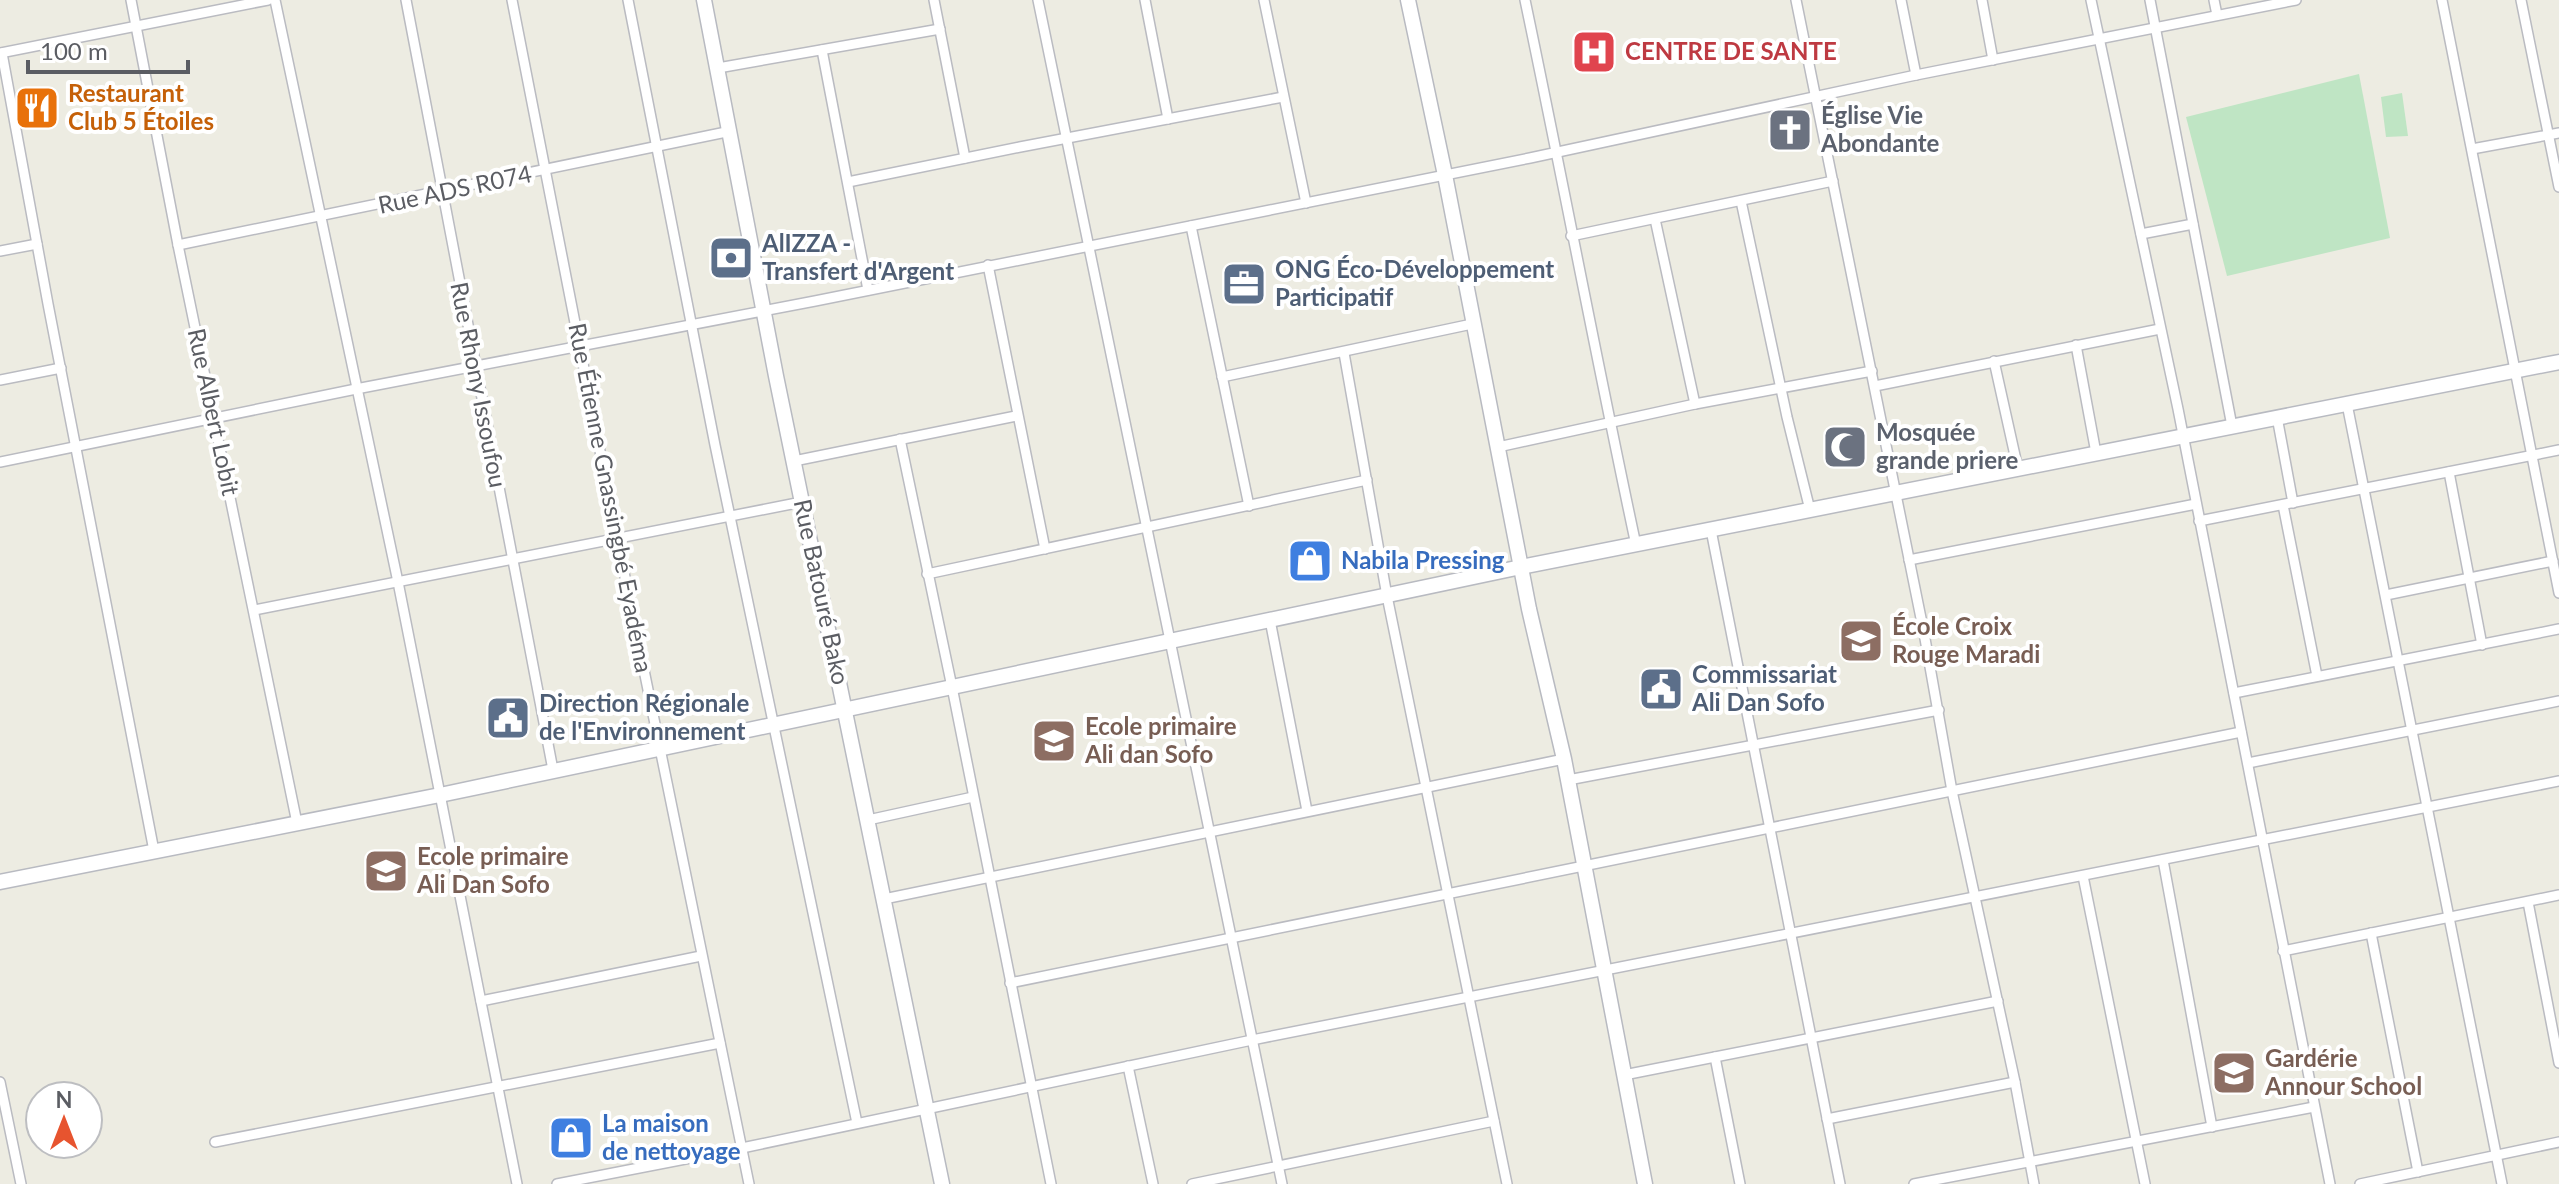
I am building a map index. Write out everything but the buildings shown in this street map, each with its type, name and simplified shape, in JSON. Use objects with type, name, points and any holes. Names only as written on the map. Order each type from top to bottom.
[{"type":"street","name":"Rue Albert Lobit","points":[[131,0],[297,823]]},
{"type":"street","points":[[154,851],[1,53],[268,0]]},
{"type":"street","points":[[275,0],[398,582],[517,1184]]},
{"type":"street","name":"Rue Rhony Issoufou","points":[[406,0],[553,770]]},
{"type":"street","name":"Rue Étienne Gnassingbé Eyadéma","points":[[512,0],[659,749],[749,1184]]},
{"type":"street","points":[[628,0],[773,725],[857,1123]]},
{"type":"street","name":"Rue Batouré Bako","points":[[704,0],[763,311],[942,1184]]},
{"type":"street","points":[[934,0],[965,158]]},
{"type":"street","points":[[1038,0],[1282,1184]]},
{"type":"street","points":[[1145,0],[1168,119]]},
{"type":"street","points":[[1264,0],[1306,203]]},
{"type":"street","points":[[1408,0],[1521,567],[1564,759],[1645,1184]]},
{"type":"street","points":[[1525,0],[1636,545]]},
{"type":"street","points":[[1796,0],[1897,493],[1952,791],[2034,1184]]},
{"type":"street","points":[[1901,0],[1916,75]]},
{"type":"street","points":[[1982,0],[1993,60]]},
{"type":"street","points":[[2091,0],[2183,436],[2330,1184]]},
{"type":"street","points":[[2150,0],[2232,426]]},
{"type":"street","points":[[2214,0],[2217,15]]},
{"type":"street","points":[[0,462],[1306,203],[1916,75],[2296,0]]},
{"type":"street","points":[[2442,0],[2559,593]]},
{"type":"street","points":[[2521,0],[2554,134],[2559,187]]},
{"type":"street","points":[[718,68],[940,29]]},
{"type":"street","points":[[822,50],[868,290]]},
{"type":"street","points":[[848,182],[1283,97]]},
{"type":"street","name":"Rue ADS R074","points":[[178,245],[731,131]]},
{"type":"street","points":[[2472,149],[2554,134]]},
{"type":"street","points":[[1571,236],[1833,181]]},
{"type":"street","points":[[1741,201],[1810,510]]},
{"type":"street","points":[[1655,219],[1695,404]]},
{"type":"street","points":[[2141,234],[2193,224]]},
{"type":"street","points":[[1191,226],[1249,506]]},
{"type":"street","points":[[0,251],[37,244]]},
{"type":"street","points":[[988,265],[1045,549]]},
{"type":"street","points":[[1222,377],[1472,324]]},
{"type":"street","points":[[1875,386],[2160,329]]},
{"type":"street","points":[[2076,345],[2096,453]]},
{"type":"street","points":[[1344,353],[1387,596],[1507,1184]]},
{"type":"street","points":[[1994,361],[2018,469]]},
{"type":"street","points":[[0,882],[440,795],[1521,567],[2559,362]]},
{"type":"street","points":[[0,380],[61,368]]},
{"type":"street","points":[[1498,447],[1695,404],[1872,371]]},
{"type":"street","points":[[2347,404],[2502,1184]]},
{"type":"street","points":[[794,461],[1016,416]]},
{"type":"street","points":[[2277,417],[2288,504],[2317,676]]},
{"type":"street","points":[[900,439],[1051,1184]]},
{"type":"street","points":[[2199,521],[2559,450]]},
{"type":"street","points":[[2449,472],[2482,645]]},
{"type":"street","points":[[927,574],[1367,480]]},
{"type":"street","points":[[254,610],[802,502]]},
{"type":"street","points":[[1909,560],[2196,504]]},
{"type":"street","points":[[1711,530],[1840,1184]]},
{"type":"street","points":[[2386,595],[2553,561]]},
{"type":"street","points":[[1270,620],[1307,811]]},
{"type":"street","points":[[2234,693],[2559,629]]},
{"type":"street","points":[[2248,763],[2559,701]]},
{"type":"street","points":[[1568,780],[1939,710]]},
{"type":"street","points":[[1010,983],[2241,732]]},
{"type":"street","points":[[884,899],[1564,759]]},
{"type":"street","points":[[557,1184],[1252,1040],[2559,781]]},
{"type":"street","points":[[868,820],[973,797]]},
{"type":"street","points":[[2163,860],[2212,1127]]},
{"type":"street","points":[[2083,876],[2145,1184]]},
{"type":"street","points":[[2283,951],[2559,895]]},
{"type":"street","points":[[2528,902],[2559,1063]]},
{"type":"street","points":[[2371,933],[2418,1172]]},
{"type":"street","points":[[481,1001],[701,956]]},
{"type":"street","points":[[1624,1075],[1998,1001]]},
{"type":"street","points":[[215,1142],[720,1043]]},
{"type":"street","points":[[1715,1057],[1740,1184]]},
{"type":"street","points":[[1128,1066],[1153,1184]]},
{"type":"street","points":[[0,1082],[21,1184]]},
{"type":"street","points":[[1827,1119],[2015,1082]]},
{"type":"street","points":[[1914,1184],[2314,1107]]},
{"type":"street","points":[[1192,1184],[1494,1121]]},
{"type":"street","points":[[2360,1184],[2559,1142]]},
{"type":"green space","points":[[2359,74],[2390,238],[2227,276],[2186,117]]},
{"type":"green space","points":[[2402,93],[2408,136],[2386,137],[2381,97]]},
{"type":"place","name":"CENTRE DE SANTE","points":[[1594,52]]},
{"type":"place","name":"Restaurant Club 5 Étoiles","points":[[37,108]]},
{"type":"place","name":"Église Vie Abondante","points":[[1790,130]]},
{"type":"place","name":"AlIZZA - Transfert d'Argent","points":[[731,258]]},
{"type":"place","name":"ONG Éco-Développement Participatif","points":[[1244,284]]},
{"type":"place","name":"Mosquée grande priere","points":[[1845,447]]},
{"type":"place","name":"Nabila Pressing","points":[[1310,561]]},
{"type":"place","name":"École Croix Rouge Maradi","points":[[1861,641]]},
{"type":"place","name":"Commissariat Ali Dan Sofo","points":[[1661,689]]},
{"type":"place","name":"Direction Régionale de l'Environnement","points":[[508,718]]},
{"type":"place","name":"Ecole primaire Ali dan Sofo","points":[[1054,741]]},
{"type":"place","name":"Ecole primaire Ali Dan Sofo","points":[[386,871]]},
{"type":"place","name":"Gardérie Annour School","points":[[2234,1073]]},
{"type":"place","name":"La maison de nettoyage","points":[[571,1138]]}]
